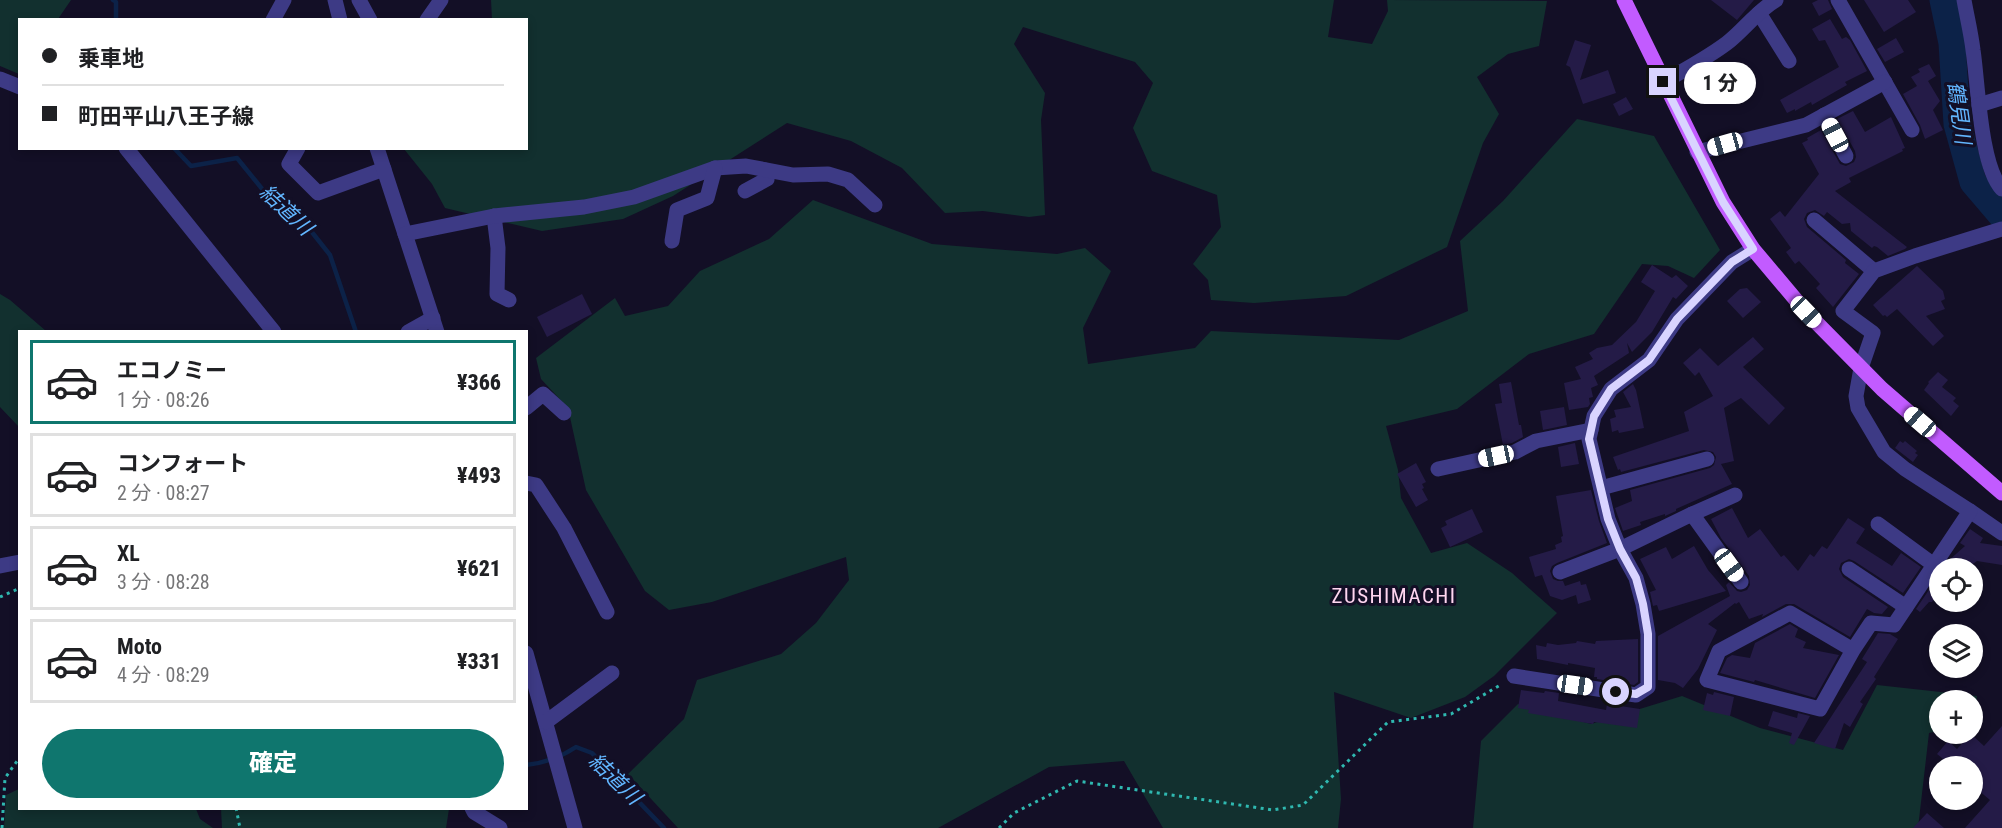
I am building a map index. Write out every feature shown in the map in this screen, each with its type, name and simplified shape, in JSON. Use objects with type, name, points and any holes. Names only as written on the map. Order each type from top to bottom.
[{"type":"main road","points":[[1624,0],[1697,152],[1723,202],[1753,249],[1806,312],[1860,368],[2002,493]]},
{"type":"street","points":[[274,18],[284,0]]},
{"type":"street","points":[[334,0],[339,18]]},
{"type":"street","points":[[359,0],[369,18]]},
{"type":"street","points":[[428,18],[441,0]]},
{"type":"street","points":[[1838,0],[1912,130]]},
{"type":"street","points":[[1964,0],[1973,49],[1979,105],[1992,170],[2002,189]]},
{"type":"street","points":[[1663,82],[1727,44],[1773,1]]},
{"type":"street","points":[[1759,13],[1789,61]]},
{"type":"street","points":[[0,79],[18,86]]},
{"type":"street","points":[[1697,152],[1806,124],[1885,82]]},
{"type":"street","points":[[1979,105],[2002,98]]},
{"type":"street","points":[[1824,115],[1846,156]]},
{"type":"street","points":[[128,150],[272,330]]},
{"type":"street","points":[[297,150],[289,164],[318,193],[384,169]]},
{"type":"street","points":[[378,150],[435,325],[416,330]]},
{"type":"street","points":[[405,234],[494,216],[584,207],[634,197],[715,168],[746,166],[765,165],[793,175],[828,174],[848,180],[875,206]]},
{"type":"street","points":[[745,191],[767,180],[765,165]]},
{"type":"street","points":[[672,241],[677,210],[707,198],[715,168]]},
{"type":"street","points":[[494,216],[498,248],[497,294],[509,300]]},
{"type":"street","points":[[1814,220],[1874,271]]},
{"type":"street","points":[[2001,230],[1874,271],[1843,311],[1873,333],[1860,368],[1856,396],[1858,408],[1884,452],[1905,469],[2002,533]]},
{"type":"street","points":[[1514,676],[1636,694],[1648,687],[1648,634],[1643,604],[1636,578],[1620,549],[1608,519],[1589,439],[1594,416],[1611,389],[1649,360],[1677,319],[1732,262],[1753,249]]},
{"type":"street","points":[[528,406],[543,394],[564,413]]},
{"type":"street","points":[[1438,469],[1515,452],[1536,441],[1591,430]]},
{"type":"street","points":[[1601,488],[1707,459]]},
{"type":"street","points":[[528,483],[536,485],[564,528],[607,612]]},
{"type":"street","points":[[1560,572],[1620,549],[1735,495]]},
{"type":"street","points":[[1938,558],[1970,511]]},
{"type":"street","points":[[1692,514],[1741,582]]},
{"type":"street","points":[[1878,524],[1929,560]]},
{"type":"street","points":[[0,566],[18,562]]},
{"type":"street","points":[[1849,568],[1906,607]]},
{"type":"street","points":[[1853,650],[1790,614],[1719,651],[1707,680],[1820,709],[1871,623],[1894,625],[1929,572]]},
{"type":"street","points":[[528,660],[575,828]]},
{"type":"street","points":[[546,722],[612,673]]},
{"type":"street","points":[[473,810],[500,828]]},
{"type":"path","points":[[0,597],[18,589]]},
{"type":"path","points":[[999,828],[1014,813],[1077,781],[1273,810],[1303,805],[1388,722],[1451,714],[1514,676]]},
{"type":"path","points":[[2,828],[5,778],[18,760]]},
{"type":"path","points":[[236,810],[240,828]]},
{"type":"green space","points":[[0,0],[71,0],[59,18],[18,18],[18,74],[0,66]]},
{"type":"green space","points":[[491,0],[1334,0],[1328,37],[1372,44],[1388,11],[1387,0],[1547,1],[1539,46],[1508,54],[1477,77],[1499,114],[1483,143],[1447,247],[1346,296],[1254,303],[1211,300],[1208,280],[1193,264],[1221,227],[1217,195],[1152,171],[1133,128],[1153,83],[1135,62],[1023,27],[1014,44],[1045,93],[1041,120],[1045,215],[1029,217],[983,211],[945,213],[902,168],[851,141],[787,123],[673,196],[623,219],[542,231],[445,208],[432,184],[405,150],[528,150],[528,18],[492,18]]},
{"type":"green space","points":[[1577,119],[1654,136],[1720,250],[1694,278],[1668,266],[1642,264],[1594,334],[1529,354],[1457,409],[1386,426],[1398,470],[1401,498],[1431,553],[1467,543],[1512,573],[1557,613],[1494,676],[1465,697],[1411,718],[1334,692],[1341,799],[1338,828],[1163,828],[1124,761],[1049,767],[938,828],[678,828],[628,774],[684,719],[697,680],[781,654],[816,623],[849,580],[846,557],[712,602],[669,610],[645,591],[586,490],[568,408],[541,379],[536,358],[615,298],[625,316],[668,306],[700,271],[769,239],[813,200],[932,244],[1057,254],[1085,248],[1111,271],[1083,328],[1088,364],[1195,348],[1211,331],[1399,340],[1468,311],[1460,241],[1503,201]]},
{"type":"green space","points":[[0,294],[45,330],[18,330],[18,426],[0,407]]},
{"type":"green space","points":[[1877,685],[1929,691],[1929,733],[1918,828],[1473,828],[1481,741],[1518,704],[1591,724],[1682,696],[1760,728],[1843,750]]},
{"type":"green space","points":[[18,789],[18,810],[196,810],[200,819],[213,828],[4,828],[6,795]]},
{"type":"green space","points":[[221,810],[449,810],[446,828],[222,828]]},
{"type":"building","points":[[1711,0],[1754,0],[1737,20]]},
{"type":"building","points":[[1818,0],[1828,0],[1832,9],[1819,16],[1812,3]]},
{"type":"building","points":[[1864,0],[1908,0],[1916,12],[1884,32]]},
{"type":"building","points":[[1830,19],[1842,39],[1846,37],[1850,40],[1867,71],[1845,82],[1847,85],[1812,105],[1811,102],[1787,113],[1780,100],[1839,67],[1825,40],[1819,41],[1812,29]]},
{"type":"building","points":[[1896,38],[1904,52],[1885,62],[1877,49]]},
{"type":"building","points":[[1575,40],[1591,45],[1580,80],[1608,70],[1616,93],[1583,104],[1570,67],[1566,65]]},
{"type":"building","points":[[1929,64],[1936,76],[1928,81],[1940,101],[1933,110],[1943,130],[1925,139],[1903,94],[1917,86],[1911,77],[1920,72],[1918,69]]},
{"type":"building","points":[[1626,97],[1633,109],[1619,116],[1613,104]]},
{"type":"building","points":[[1853,111],[1865,132],[1891,117],[1905,148],[1849,178],[1851,182],[1835,191],[1907,247],[1888,256],[1877,247],[1872,248],[1851,231],[1850,223],[1842,224],[1827,212],[1824,216],[1815,210],[1807,213],[1804,219],[1807,227],[1859,274],[1833,307],[1816,288],[1820,284],[1799,261],[1795,264],[1786,252],[1791,248],[1770,219],[1780,211],[1785,217],[1819,174],[1802,143],[1808,140],[1807,138],[1821,130],[1840,164],[1846,166],[1854,162],[1855,151],[1837,119]]},
{"type":"building","points":[[1652,265],[1672,278],[1676,275],[1688,286],[1676,299],[1673,297],[1652,332],[1632,352],[1627,343],[1629,353],[1594,376],[1598,385],[1591,388],[1593,397],[1589,398],[1588,407],[1569,410],[1564,383],[1581,379],[1575,367],[1593,359],[1589,353],[1597,348],[1612,345],[1636,322],[1655,291],[1641,282]]},
{"type":"building","points":[[1917,266],[1943,291],[1945,299],[1941,301],[1945,309],[1926,316],[1944,336],[1933,346],[1897,309],[1887,317],[1883,316],[1873,305]]},
{"type":"building","points":[[1747,288],[1761,302],[1743,318],[1727,301],[1740,289]]},
{"type":"building","points":[[582,294],[592,314],[547,337],[537,317]]},
{"type":"building","points":[[1753,337],[1764,349],[1743,367],[1785,408],[1769,425],[1741,398],[1724,408],[1734,461],[1721,464],[1732,484],[1665,516],[1665,514],[1640,522],[1641,525],[1623,531],[1615,508],[1632,501],[1630,490],[1710,468],[1714,465],[1716,457],[1713,452],[1704,450],[1621,472],[1613,457],[1689,431],[1684,412],[1713,396],[1699,372],[1695,376],[1683,363],[1700,348],[1718,366]]},
{"type":"building","points":[[1938,372],[1948,380],[1942,387],[1956,398],[1953,401],[1959,406],[1951,416],[1924,390]]},
{"type":"building","points":[[1511,382],[1523,437],[1503,445],[1495,404],[1502,403],[1499,384]]},
{"type":"building","points":[[1633,384],[1644,428],[1619,433],[1618,430],[1612,432],[1610,419],[1616,417],[1614,410],[1631,407],[1623,392]]},
{"type":"building","points":[[1564,407],[1567,425],[1543,430],[1540,411]]},
{"type":"building","points":[[1900,441],[1903,443],[1905,441],[1917,451],[1915,453],[1918,455],[1913,462],[1895,448]]},
{"type":"building","points":[[1575,443],[1579,464],[1561,467],[1558,447]]},
{"type":"building","points":[[1416,463],[1426,482],[1422,484],[1424,488],[1422,489],[1428,500],[1416,507],[1397,474]]},
{"type":"building","points":[[1591,490],[1607,543],[1557,563],[1550,571],[1553,579],[1563,581],[1565,586],[1580,581],[1581,585],[1586,584],[1591,600],[1578,604],[1576,595],[1562,600],[1550,596],[1542,575],[1535,577],[1529,557],[1556,549],[1555,545],[1562,542],[1556,496]]},
{"type":"building","points":[[1732,508],[1748,538],[1760,529],[1781,557],[1784,555],[1798,571],[1810,554],[1814,557],[1822,546],[1827,549],[1848,518],[1865,529],[1856,543],[1892,566],[1901,553],[1921,567],[1903,593],[1854,561],[1849,559],[1841,563],[1839,569],[1843,577],[1888,607],[1882,614],[1867,609],[1850,637],[1794,604],[1786,604],[1762,617],[1763,614],[1749,619],[1739,602],[1735,603],[1708,624],[1717,630],[1698,669],[1683,688],[1675,683],[1658,680],[1658,636],[1730,596],[1726,585],[1729,582],[1741,592],[1747,590],[1750,585],[1749,576],[1721,538],[1711,519]]},
{"type":"building","points":[[1472,509],[1483,532],[1450,547],[1441,528],[1447,525],[1445,521]]},
{"type":"building","points":[[1970,529],[1983,538],[1980,543],[2002,546],[2002,565],[1983,562],[1983,558],[1952,558],[1965,546],[1960,543]]},
{"type":"building","points":[[1694,546],[1708,570],[1726,591],[1659,611],[1657,605],[1653,606],[1650,592],[1656,590],[1640,559],[1666,547],[1672,559]]},
{"type":"building","points":[[1929,590],[1929,602],[1920,612],[1916,609]]},
{"type":"building","points":[[1790,624],[1798,629],[1795,637],[1806,642],[1803,648],[1839,655],[1815,698],[1755,680],[1754,682],[1720,673],[1727,658],[1732,655],[1750,658],[1755,643]]},
{"type":"building","points":[[1878,633],[1890,634],[1898,639],[1874,677],[1876,679],[1860,702],[1863,704],[1850,727],[1844,723],[1835,749],[1814,743],[1867,662],[1862,659]]},
{"type":"building","points":[[1638,639],[1638,682],[1634,685],[1597,679],[1594,677],[1595,668],[1537,659],[1536,645],[1546,647],[1547,643],[1558,645],[1577,641],[1595,644],[1596,641]]},
{"type":"building","points":[[1521,690],[1559,693],[1558,701],[1606,710],[1607,704],[1640,709],[1637,728],[1594,722],[1593,724],[1528,713],[1529,710],[1518,708]]},
{"type":"building","points":[[1714,692],[1734,697],[1730,716],[1703,710],[1707,693],[1713,695]]},
{"type":"building","points":[[1773,711],[1797,718],[1798,713],[1810,716],[1794,745],[1789,743],[1792,733],[1768,726]]},
{"type":"building","points":[[2002,726],[2002,828],[1965,828],[1990,800],[1983,794],[1983,756],[1940,756],[1937,754],[1945,744],[1951,744],[1957,749],[1962,744],[1984,746]]},
{"type":"building","points":[[1927,813],[1944,828],[1913,828]]},
{"type":"waterway","name":"結道川","points":[[113,0],[116,2],[116,18]]},
{"type":"waterway","name":"鶴見川","points":[[1943,0],[1952,43],[1957,124],[1973,182],[2002,216]]},
{"type":"waterway","name":"結道川","points":[[176,150],[191,166],[237,158],[263,190],[311,231],[330,255],[355,330]]},
{"type":"waterway","name":"結道川","points":[[528,765],[552,759],[576,747],[592,753],[664,828]]},
{"type":"district","name":"ZUSHIMACHI","points":[[1394,596]]},
{"type":"route","points":[[1616,692],[1636,694],[1648,687],[1648,634],[1636,578],[1620,549],[1608,519],[1589,439],[1594,416],[1611,389],[1649,360],[1677,319],[1732,262],[1753,249],[1723,202],[1663,82]]}]
